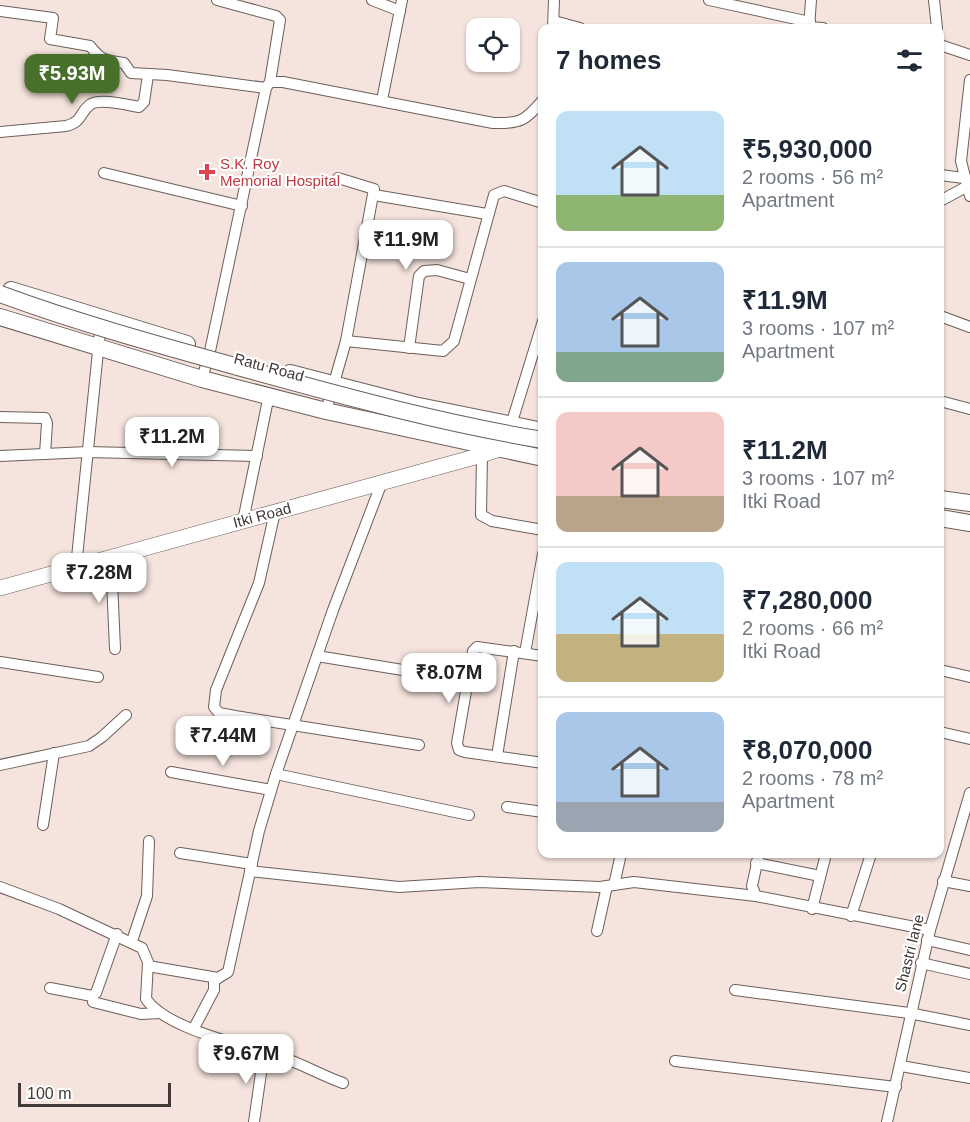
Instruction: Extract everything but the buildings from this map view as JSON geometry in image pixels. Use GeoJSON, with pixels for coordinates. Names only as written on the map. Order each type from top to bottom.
{"type":"FeatureCollection","features":[{"type":"Feature","properties":{"kind":"main road","name":"Ratu Road"},"geometry":{"type":"LineString","coordinates":[[0,286],[210,351],[334,384],[538,431]]}},
{"type":"Feature","properties":{"kind":"main road"},"geometry":{"type":"LineString","coordinates":[[0,294],[146,342],[260,373],[376,403],[538,439]]}},
{"type":"Feature","properties":{"kind":"main road"},"geometry":{"type":"LineString","coordinates":[[0,304],[143,351],[280,389],[538,449]]}},
{"type":"Feature","properties":{"kind":"main road","name":"Ratu Road"},"geometry":{"type":"LineString","coordinates":[[0,317],[202,379],[326,411],[538,457]]}},
{"type":"Feature","properties":{"kind":"main road"},"geometry":{"type":"LineString","coordinates":[[944,500],[970,503]]}},
{"type":"Feature","properties":{"kind":"main road"},"geometry":{"type":"LineString","coordinates":[[944,509],[970,513]]}},
{"type":"Feature","properties":{"kind":"main road"},"geometry":{"type":"LineString","coordinates":[[944,519],[970,523]]}},
{"type":"Feature","properties":{"kind":"main road"},"geometry":{"type":"LineString","coordinates":[[944,527],[970,531]]}},
{"type":"Feature","properties":{"kind":"street"},"geometry":{"type":"LineString","coordinates":[[202,379],[242,206],[280,20],[276,16],[217,0]]}},
{"type":"Feature","properties":{"kind":"street"},"geometry":{"type":"LineString","coordinates":[[372,0],[401,5],[382,100]]}},
{"type":"Feature","properties":{"kind":"street"},"geometry":{"type":"LineString","coordinates":[[554,0],[554,24]]}},
{"type":"Feature","properties":{"kind":"street"},"geometry":{"type":"LineString","coordinates":[[709,0],[801,24]]}},
{"type":"Feature","properties":{"kind":"street"},"geometry":{"type":"LineString","coordinates":[[809,24],[812,0]]}},
{"type":"Feature","properties":{"kind":"street"},"geometry":{"type":"LineString","coordinates":[[934,0],[937,24]]}},
{"type":"Feature","properties":{"kind":"street"},"geometry":{"type":"LineString","coordinates":[[0,10],[53,18],[50,39],[90,46],[102,59],[124,63],[131,73],[268,85],[284,82],[505,123],[520,122],[538,106]]}},
{"type":"Feature","properties":{"kind":"street"},"geometry":{"type":"LineString","coordinates":[[944,46],[970,55]]}},
{"type":"Feature","properties":{"kind":"street"},"geometry":{"type":"LineString","coordinates":[[0,132],[66,126],[76,123],[91,104],[99,102],[139,107],[144,102],[148,75]]}},
{"type":"Feature","properties":{"kind":"street"},"geometry":{"type":"LineString","coordinates":[[967,187],[962,145],[970,80]]}},
{"type":"Feature","properties":{"kind":"street"},"geometry":{"type":"LineString","coordinates":[[104,173],[242,206]]}},
{"type":"Feature","properties":{"kind":"street"},"geometry":{"type":"LineString","coordinates":[[944,177],[967,187]]}},
{"type":"Feature","properties":{"kind":"street"},"geometry":{"type":"LineString","coordinates":[[326,411],[346,341],[375,189],[338,178]]}},
{"type":"Feature","properties":{"kind":"street"},"geometry":{"type":"LineString","coordinates":[[944,199],[967,187]]}},
{"type":"Feature","properties":{"kind":"street"},"geometry":{"type":"LineString","coordinates":[[346,341],[443,351],[450,347],[454,341],[490,203],[498,192],[504,191],[538,201]]}},
{"type":"Feature","properties":{"kind":"street"},"geometry":{"type":"LineString","coordinates":[[374,195],[487,214]]}},
{"type":"Feature","properties":{"kind":"street"},"geometry":{"type":"LineString","coordinates":[[409,348],[419,276],[424,271],[437,270],[470,279]]}},
{"type":"Feature","properties":{"kind":"street"},"geometry":{"type":"LineString","coordinates":[[944,317],[970,327]]}},
{"type":"Feature","properties":{"kind":"street"},"geometry":{"type":"LineString","coordinates":[[76,567],[97,347],[102,319]]}},
{"type":"Feature","properties":{"kind":"street"},"geometry":{"type":"LineString","coordinates":[[500,449],[511,425],[538,338]]}},
{"type":"Feature","properties":{"kind":"street"},"geometry":{"type":"LineString","coordinates":[[243,521],[269,395]]}},
{"type":"Feature","properties":{"kind":"street"},"geometry":{"type":"LineString","coordinates":[[944,402],[970,409]]}},
{"type":"Feature","properties":{"kind":"street"},"geometry":{"type":"LineString","coordinates":[[0,417],[45,418],[47,423],[45,454]]}},
{"type":"Feature","properties":{"kind":"street","name":"Itki Road"},"geometry":{"type":"LineString","coordinates":[[0,588],[500,449]]}},
{"type":"Feature","properties":{"kind":"street"},"geometry":{"type":"LineString","coordinates":[[0,456],[88,452],[257,456]]}},
{"type":"Feature","properties":{"kind":"street"},"geometry":{"type":"LineString","coordinates":[[482,455],[481,515],[492,521],[538,529]]}},
{"type":"Feature","properties":{"kind":"street"},"geometry":{"type":"LineString","coordinates":[[194,1028],[214,990],[214,981],[228,972],[251,867],[276,774],[382,482]]}},
{"type":"Feature","properties":{"kind":"street"},"geometry":{"type":"LineString","coordinates":[[275,512],[259,582],[216,690],[214,707],[219,712],[419,745]]}},
{"type":"Feature","properties":{"kind":"street"},"geometry":{"type":"LineString","coordinates":[[111,557],[115,649]]}},
{"type":"Feature","properties":{"kind":"street"},"geometry":{"type":"LineString","coordinates":[[497,756],[519,652],[538,608]]}},
{"type":"Feature","properties":{"kind":"street"},"geometry":{"type":"LineString","coordinates":[[538,655],[484,646],[477,647],[473,651],[457,743],[459,750],[538,762]]}},
{"type":"Feature","properties":{"kind":"street"},"geometry":{"type":"LineString","coordinates":[[317,656],[421,673]]}},
{"type":"Feature","properties":{"kind":"street"},"geometry":{"type":"LineString","coordinates":[[0,662],[98,677]]}},
{"type":"Feature","properties":{"kind":"street"},"geometry":{"type":"LineString","coordinates":[[944,671],[970,677]]}},
{"type":"Feature","properties":{"kind":"street"},"geometry":{"type":"LineString","coordinates":[[0,765],[94,743],[126,715]]}},
{"type":"Feature","properties":{"kind":"street"},"geometry":{"type":"LineString","coordinates":[[944,733],[970,739]]}},
{"type":"Feature","properties":{"kind":"street"},"geometry":{"type":"LineString","coordinates":[[43,825],[54,753]]}},
{"type":"Feature","properties":{"kind":"street"},"geometry":{"type":"LineString","coordinates":[[171,772],[271,790]]}},
{"type":"Feature","properties":{"kind":"street"},"geometry":{"type":"LineString","coordinates":[[276,774],[469,815]]}},
{"type":"Feature","properties":{"kind":"street","name":"Shastri lane"},"geometry":{"type":"LineString","coordinates":[[886,1122],[901,1066],[909,1013],[928,935],[970,793]]}},
{"type":"Feature","properties":{"kind":"street"},"geometry":{"type":"LineString","coordinates":[[507,807],[538,811]]}},
{"type":"Feature","properties":{"kind":"street"},"geometry":{"type":"LineString","coordinates":[[132,941],[147,896],[149,841]]}},
{"type":"Feature","properties":{"kind":"street"},"geometry":{"type":"LineString","coordinates":[[180,853],[251,867],[399,887],[479,882],[610,885],[634,882],[756,896],[928,935],[970,950]]}},
{"type":"Feature","properties":{"kind":"street"},"geometry":{"type":"LineString","coordinates":[[597,932],[620,858]]}},
{"type":"Feature","properties":{"kind":"street"},"geometry":{"type":"LineString","coordinates":[[756,896],[752,886],[758,858],[820,876]]}},
{"type":"Feature","properties":{"kind":"street"},"geometry":{"type":"LineString","coordinates":[[812,909],[825,858]]}},
{"type":"Feature","properties":{"kind":"street"},"geometry":{"type":"LineString","coordinates":[[851,916],[871,858]]}},
{"type":"Feature","properties":{"kind":"street"},"geometry":{"type":"LineString","coordinates":[[944,881],[970,886]]}},
{"type":"Feature","properties":{"kind":"street"},"geometry":{"type":"LineString","coordinates":[[0,887],[132,941],[147,954],[146,999],[160,1013],[194,1028],[343,1083]]}},
{"type":"Feature","properties":{"kind":"street"},"geometry":{"type":"LineString","coordinates":[[50,988],[92,996],[96,993],[117,934]]}},
{"type":"Feature","properties":{"kind":"street"},"geometry":{"type":"LineString","coordinates":[[921,963],[970,974]]}},
{"type":"Feature","properties":{"kind":"street"},"geometry":{"type":"LineString","coordinates":[[148,966],[218,978]]}},
{"type":"Feature","properties":{"kind":"street"},"geometry":{"type":"LineString","coordinates":[[735,990],[909,1013],[970,1025]]}},
{"type":"Feature","properties":{"kind":"street"},"geometry":{"type":"LineString","coordinates":[[93,1002],[141,1014],[160,1013]]}},
{"type":"Feature","properties":{"kind":"street"},"geometry":{"type":"LineString","coordinates":[[254,1122],[264,1052]]}},
{"type":"Feature","properties":{"kind":"street"},"geometry":{"type":"LineString","coordinates":[[675,1061],[896,1087]]}},
{"type":"Feature","properties":{"kind":"street"},"geometry":{"type":"LineString","coordinates":[[901,1066],[970,1078]]}},
{"type":"Feature","properties":{"kind":"place","name":"S.K. Roy Memorial Hospital"},"geometry":{"type":"Point","coordinates":[207,172]}}]}
